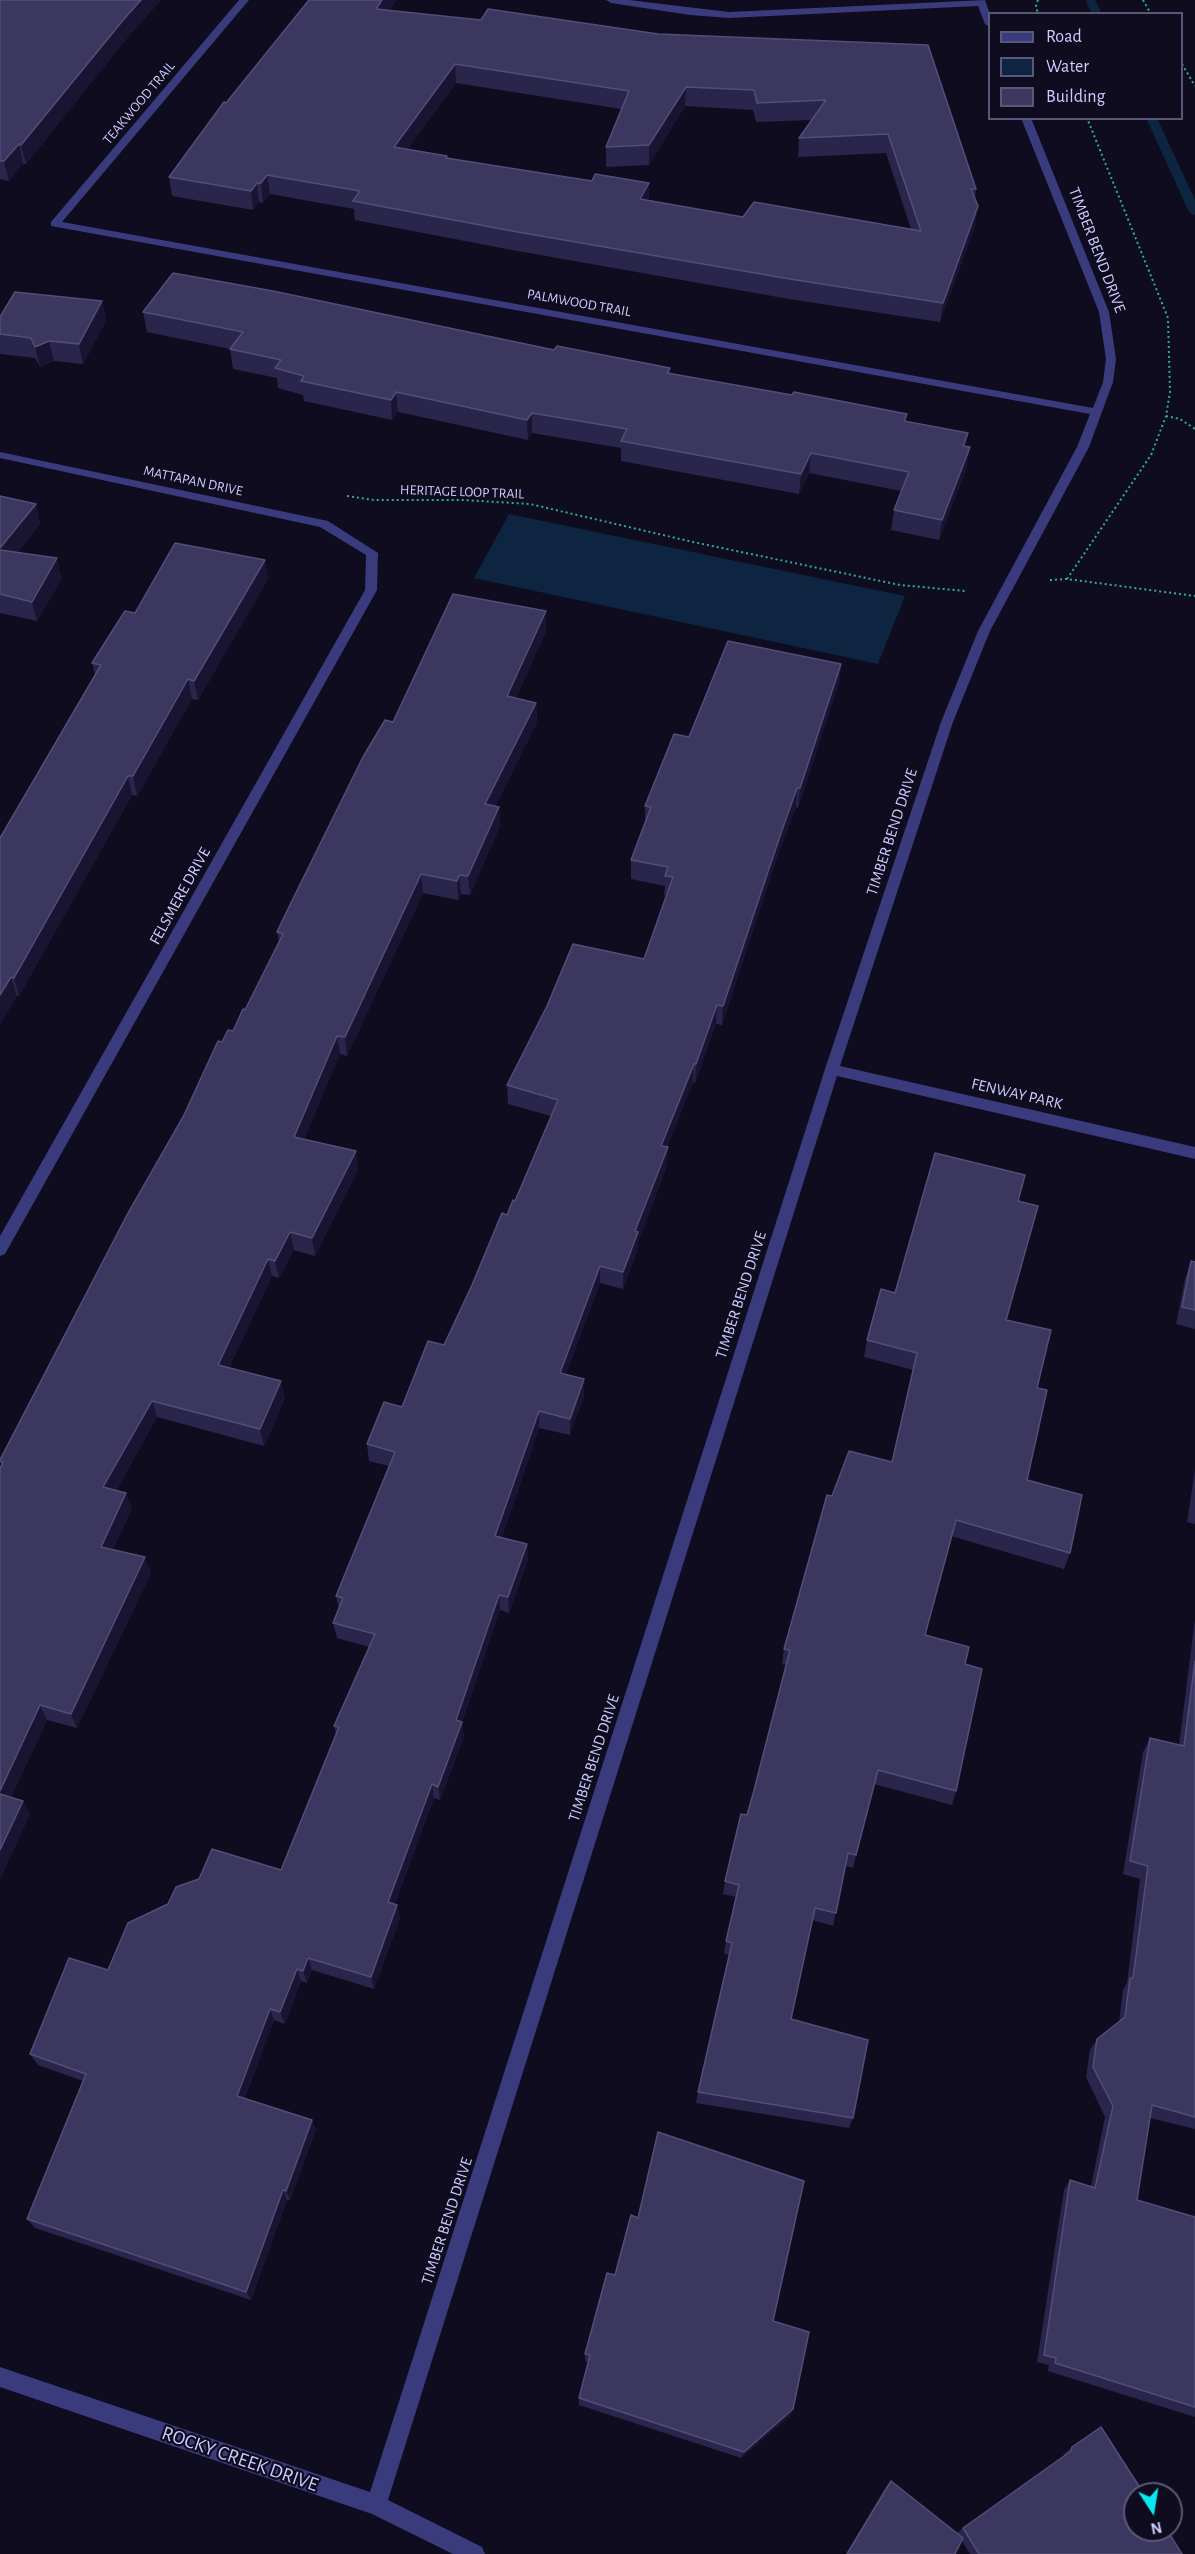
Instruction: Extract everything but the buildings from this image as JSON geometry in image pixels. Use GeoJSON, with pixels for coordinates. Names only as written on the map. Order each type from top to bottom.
{"type":"FeatureCollection","features":[{"type":"Feature","properties":{"kind":"street","name":"TEAKWOOD TRAIL"},"geometry":{"type":"LineString","coordinates":[[55,224],[244,0]]}},
{"type":"Feature","properties":{"kind":"street"},"geometry":{"type":"LineString","coordinates":[[611,0],[690,12],[729,15],[981,1],[988,19]]}},
{"type":"Feature","properties":{"kind":"street","name":"TIMBER BEND DRIVE"},"geometry":{"type":"LineString","coordinates":[[376,2505],[831,1069],[947,722],[980,641],[1083,447],[1108,382],[1111,359],[1104,312],[1027,120]]}},
{"type":"Feature","properties":{"kind":"street","name":"PALMWOOD TRAIL"},"geometry":{"type":"LineString","coordinates":[[55,224],[1098,412]]}},
{"type":"Feature","properties":{"kind":"street","name":"MATTAPAN DRIVE"},"geometry":{"type":"LineString","coordinates":[[0,455],[324,524],[372,553]]}},
{"type":"Feature","properties":{"kind":"street","name":"FELSMERE DRIVE"},"geometry":{"type":"LineString","coordinates":[[0,1250],[371,590],[372,553]]}},
{"type":"Feature","properties":{"kind":"street","name":"FENWAY PARK"},"geometry":{"type":"LineString","coordinates":[[831,1069],[1195,1153]]}},
{"type":"Feature","properties":{"kind":"street","name":"ROCKY CREEK DRIVE"},"geometry":{"type":"LineString","coordinates":[[0,2376],[376,2505],[476,2554]]}},
{"type":"Feature","properties":{"kind":"path"},"geometry":{"type":"LineString","coordinates":[[1183,66],[1195,86]]}},
{"type":"Feature","properties":{"kind":"path"},"geometry":{"type":"LineString","coordinates":[[1166,416],[1180,419],[1195,429]]}},
{"type":"Feature","properties":{"kind":"path","name":"HERITAGE LOOP TRAIL"},"geometry":{"type":"LineString","coordinates":[[338,494],[374,500],[463,500],[530,504],[693,542],[900,585],[957,592]]}},
{"type":"Feature","properties":{"kind":"path"},"geometry":{"type":"LineString","coordinates":[[1067,579],[1195,596]]}},
{"type":"Feature","properties":{"kind":"water"},"geometry":{"type":"Polygon","coordinates":[[[509,514],[905,596],[878,664],[474,578],[509,514]]]}},
{"type":"Feature","properties":{"kind":"waterway"},"geometry":{"type":"LineString","coordinates":[[1091,2],[1096,12]]}},
{"type":"Feature","properties":{"kind":"waterway"},"geometry":{"type":"LineString","coordinates":[[1152,120],[1195,212]]}}]}
